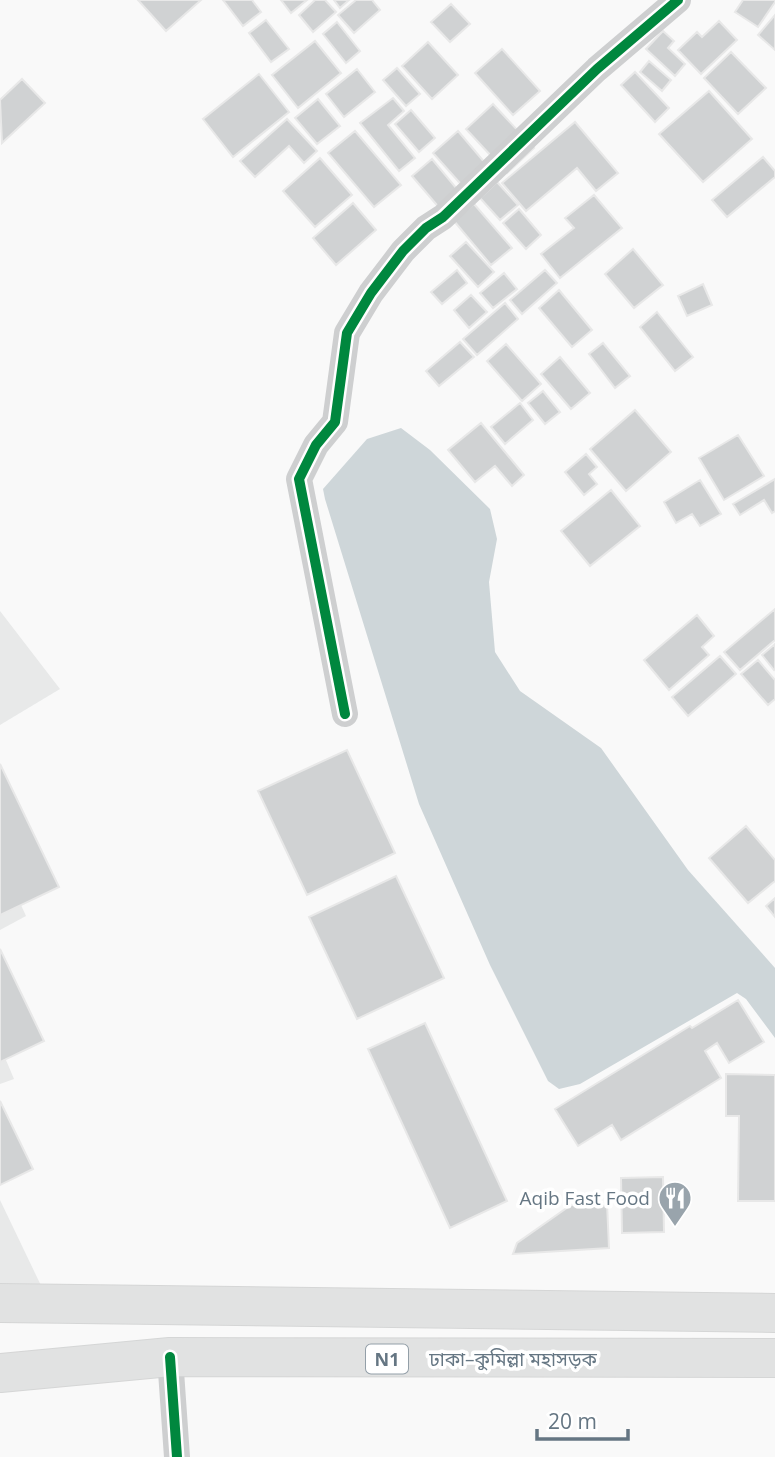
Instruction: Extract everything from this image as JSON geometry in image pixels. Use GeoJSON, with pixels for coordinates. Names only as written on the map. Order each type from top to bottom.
{"type":"FeatureCollection","features":[{"type":"Feature","properties":{"kind":"highway"},"geometry":{"type":"LineString","coordinates":[[0,1303],[775,1313]]}},
{"type":"Feature","properties":{"kind":"highway","name":"ঢাকা–কুমিল্লা মহাসড়ক"},"geometry":{"type":"LineString","coordinates":[[0,1373],[170,1357],[775,1358]]}},
{"type":"Feature","properties":{"kind":"street"},"geometry":{"type":"LineString","coordinates":[[345,714],[299,479],[316,445],[335,422],[347,333],[371,293],[426,228],[443,217],[597,69],[678,0]]}},
{"type":"Feature","properties":{"kind":"street"},"geometry":{"type":"LineString","coordinates":[[170,1357],[177,1457]]}},
{"type":"Feature","properties":{"kind":"shaded area"},"geometry":{"type":"Polygon","coordinates":[[[401,428],[430,450],[490,509],[497,539],[489,582],[495,652],[520,691],[601,748],[688,870],[775,968],[775,1038],[746,999],[737,993],[580,1084],[559,1089],[548,1081],[490,965],[419,804],[325,499],[323,489],[367,439],[401,428]]]}},
{"type":"Feature","properties":{"kind":"shaded area"},"geometry":{"type":"Polygon","coordinates":[[[0,611],[60,689],[0,725],[0,611]]]}},
{"type":"Feature","properties":{"kind":"shaded area"},"geometry":{"type":"Polygon","coordinates":[[[0,859],[26,916],[0,930],[0,859]]]}},
{"type":"Feature","properties":{"kind":"shaded area"},"geometry":{"type":"Polygon","coordinates":[[[0,1046],[14,1079],[0,1084],[0,1046]]]}},
{"type":"Feature","properties":{"kind":"shaded area"},"geometry":{"type":"Polygon","coordinates":[[[0,1200],[46,1296],[0,1296],[0,1200]]]}},
{"type":"Feature","properties":{"kind":"building"},"geometry":{"type":"Polygon","coordinates":[[[138,0],[201,0],[166,31],[138,0]]]}},
{"type":"Feature","properties":{"kind":"building"},"geometry":{"type":"Polygon","coordinates":[[[223,0],[252,0],[261,12],[243,26],[223,0]]]}},
{"type":"Feature","properties":{"kind":"building"},"geometry":{"type":"Polygon","coordinates":[[[281,0],[307,0],[291,13],[281,0]]]}},
{"type":"Feature","properties":{"kind":"building"},"geometry":{"type":"Polygon","coordinates":[[[315,0],[325,0],[336,12],[313,32],[299,15],[315,0]]]}},
{"type":"Feature","properties":{"kind":"building"},"geometry":{"type":"Polygon","coordinates":[[[334,0],[349,0],[340,8],[334,0]]]}},
{"type":"Feature","properties":{"kind":"building"},"geometry":{"type":"Polygon","coordinates":[[[356,0],[372,0],[380,10],[354,33],[338,15],[356,0]]]}},
{"type":"Feature","properties":{"kind":"building"},"geometry":{"type":"Polygon","coordinates":[[[743,0],[775,2],[758,27],[735,12],[743,0]]]}},
{"type":"Feature","properties":{"kind":"building"},"geometry":{"type":"Polygon","coordinates":[[[451,4],[470,24],[450,42],[431,22],[451,4]]]}},
{"type":"Feature","properties":{"kind":"building"},"geometry":{"type":"Polygon","coordinates":[[[775,15],[775,50],[758,35],[775,15]]]}},
{"type":"Feature","properties":{"kind":"building"},"geometry":{"type":"Polygon","coordinates":[[[266,20],[289,49],[271,62],[249,33],[266,20]]]}},
{"type":"Feature","properties":{"kind":"building"},"geometry":{"type":"Polygon","coordinates":[[[719,21],[737,40],[701,74],[678,50],[697,32],[702,37],[719,21]]]}},
{"type":"Feature","properties":{"kind":"building"},"geometry":{"type":"Polygon","coordinates":[[[337,22],[360,51],[346,63],[323,34],[337,22]]]}},
{"type":"Feature","properties":{"kind":"building"},"geometry":{"type":"Polygon","coordinates":[[[663,31],[674,41],[668,48],[685,64],[675,76],[646,49],[663,31]]]}},
{"type":"Feature","properties":{"kind":"building"},"geometry":{"type":"Polygon","coordinates":[[[315,41],[341,73],[298,108],[272,75],[315,41]]]}},
{"type":"Feature","properties":{"kind":"building"},"geometry":{"type":"Polygon","coordinates":[[[428,42],[458,75],[432,99],[402,66],[428,42]]]}},
{"type":"Feature","properties":{"kind":"building"},"geometry":{"type":"Polygon","coordinates":[[[502,49],[540,91],[513,115],[475,73],[502,49]]]}},
{"type":"Feature","properties":{"kind":"building"},"geometry":{"type":"Polygon","coordinates":[[[731,52],[766,88],[738,114],[704,78],[731,52]]]}},
{"type":"Feature","properties":{"kind":"building"},"geometry":{"type":"Polygon","coordinates":[[[649,61],[671,80],[662,91],[640,72],[649,61]]]}},
{"type":"Feature","properties":{"kind":"building"},"geometry":{"type":"Polygon","coordinates":[[[397,68],[420,94],[406,106],[383,80],[397,68]]]}},
{"type":"Feature","properties":{"kind":"building"},"geometry":{"type":"Polygon","coordinates":[[[357,69],[375,92],[344,117],[326,94],[357,69]]]}},
{"type":"Feature","properties":{"kind":"building"},"geometry":{"type":"Polygon","coordinates":[[[635,72],[669,108],[655,122],[621,85],[635,72]]]}},
{"type":"Feature","properties":{"kind":"building"},"geometry":{"type":"Polygon","coordinates":[[[259,74],[289,112],[233,157],[203,119],[259,74]]]}},
{"type":"Feature","properties":{"kind":"building"},"geometry":{"type":"Polygon","coordinates":[[[22,79],[45,103],[2,143],[0,100],[22,79]]]}},
{"type":"Feature","properties":{"kind":"building"},"geometry":{"type":"Polygon","coordinates":[[[709,91],[752,139],[703,182],[659,134],[709,91]]]}},
{"type":"Feature","properties":{"kind":"building"},"geometry":{"type":"Polygon","coordinates":[[[393,98],[404,111],[388,125],[415,158],[399,171],[360,123],[393,98]]]}},
{"type":"Feature","properties":{"kind":"building"},"geometry":{"type":"Polygon","coordinates":[[[318,99],[340,126],[317,144],[295,118],[318,99]]]}},
{"type":"Feature","properties":{"kind":"building"},"geometry":{"type":"Polygon","coordinates":[[[493,104],[534,148],[507,173],[466,129],[493,104]]]}},
{"type":"Feature","properties":{"kind":"building"},"geometry":{"type":"Polygon","coordinates":[[[411,110],[435,138],[419,152],[395,124],[411,110]]]}},
{"type":"Feature","properties":{"kind":"building"},"geometry":{"type":"Polygon","coordinates":[[[287,119],[317,151],[304,163],[289,146],[255,177],[240,161],[287,119]]]}},
{"type":"Feature","properties":{"kind":"building"},"geometry":{"type":"Polygon","coordinates":[[[575,122],[618,173],[596,191],[577,168],[526,211],[502,183],[575,122]]]}},
{"type":"Feature","properties":{"kind":"building"},"geometry":{"type":"Polygon","coordinates":[[[355,131],[401,185],[374,207],[328,153],[355,131]]]}},
{"type":"Feature","properties":{"kind":"building"},"geometry":{"type":"Polygon","coordinates":[[[458,131],[491,170],[467,191],[433,153],[458,131]]]}},
{"type":"Feature","properties":{"kind":"building"},"geometry":{"type":"Polygon","coordinates":[[[763,157],[775,171],[775,177],[727,217],[712,200],[763,157]]]}},
{"type":"Feature","properties":{"kind":"building"},"geometry":{"type":"Polygon","coordinates":[[[320,158],[352,195],[315,227],[283,191],[320,158]]]}},
{"type":"Feature","properties":{"kind":"building"},"geometry":{"type":"Polygon","coordinates":[[[432,159],[462,195],[442,211],[412,176],[432,159]]]}},
{"type":"Feature","properties":{"kind":"building"},"geometry":{"type":"Polygon","coordinates":[[[497,182],[518,205],[500,220],[480,198],[497,182]]]}},
{"type":"Feature","properties":{"kind":"building"},"geometry":{"type":"Polygon","coordinates":[[[594,195],[622,228],[560,278],[541,254],[574,228],[565,218],[594,195]]]}},
{"type":"Feature","properties":{"kind":"building"},"geometry":{"type":"Polygon","coordinates":[[[353,203],[376,230],[336,265],[313,238],[353,203]]]}},
{"type":"Feature","properties":{"kind":"building"},"geometry":{"type":"Polygon","coordinates":[[[474,204],[512,248],[491,265],[454,221],[474,204]]]}},
{"type":"Feature","properties":{"kind":"building"},"geometry":{"type":"Polygon","coordinates":[[[519,209],[541,235],[526,249],[503,223],[519,209]]]}},
{"type":"Feature","properties":{"kind":"building"},"geometry":{"type":"Polygon","coordinates":[[[466,242],[494,272],[478,287],[450,256],[466,242]]]}},
{"type":"Feature","properties":{"kind":"building"},"geometry":{"type":"Polygon","coordinates":[[[633,249],[663,285],[634,308],[605,274],[633,249]]]}},
{"type":"Feature","properties":{"kind":"building"},"geometry":{"type":"Polygon","coordinates":[[[457,270],[467,283],[442,304],[431,292],[457,270]]]}},
{"type":"Feature","properties":{"kind":"building"},"geometry":{"type":"Polygon","coordinates":[[[545,270],[557,283],[522,314],[510,300],[545,270]]]}},
{"type":"Feature","properties":{"kind":"building"},"geometry":{"type":"Polygon","coordinates":[[[504,273],[517,289],[493,308],[480,293],[504,273]]]}},
{"type":"Feature","properties":{"kind":"building"},"geometry":{"type":"Polygon","coordinates":[[[703,284],[712,305],[687,316],[678,296],[703,284]]]}},
{"type":"Feature","properties":{"kind":"building"},"geometry":{"type":"Polygon","coordinates":[[[559,290],[592,330],[572,347],[539,308],[559,290]]]}},
{"type":"Feature","properties":{"kind":"building"},"geometry":{"type":"Polygon","coordinates":[[[471,295],[487,312],[469,328],[454,310],[471,295]]]}},
{"type":"Feature","properties":{"kind":"building"},"geometry":{"type":"Polygon","coordinates":[[[505,303],[518,319],[477,355],[463,339],[505,303]]]}},
{"type":"Feature","properties":{"kind":"building"},"geometry":{"type":"Polygon","coordinates":[[[657,312],[693,357],[675,371],[640,327],[657,312]]]}},
{"type":"Feature","properties":{"kind":"building"},"geometry":{"type":"Polygon","coordinates":[[[460,342],[474,357],[439,386],[426,371],[460,342]]]}},
{"type":"Feature","properties":{"kind":"building"},"geometry":{"type":"Polygon","coordinates":[[[603,343],[630,376],[615,388],[589,354],[603,343]]]}},
{"type":"Feature","properties":{"kind":"building"},"geometry":{"type":"Polygon","coordinates":[[[506,344],[541,384],[522,401],[487,361],[506,344]]]}},
{"type":"Feature","properties":{"kind":"building"},"geometry":{"type":"Polygon","coordinates":[[[560,357],[590,393],[571,409],[541,374],[560,357]]]}},
{"type":"Feature","properties":{"kind":"building"},"geometry":{"type":"Polygon","coordinates":[[[543,391],[560,412],[545,424],[528,403],[543,391]]]}},
{"type":"Feature","properties":{"kind":"building"},"geometry":{"type":"Polygon","coordinates":[[[520,403],[533,420],[505,444],[491,427],[520,403]]]}},
{"type":"Feature","properties":{"kind":"building"},"geometry":{"type":"Polygon","coordinates":[[[635,410],[671,452],[626,491],[590,449],[635,410]]]}},
{"type":"Feature","properties":{"kind":"building"},"geometry":{"type":"Polygon","coordinates":[[[481,423],[524,475],[512,486],[495,466],[475,482],[448,450],[481,423]]]}},
{"type":"Feature","properties":{"kind":"building"},"geometry":{"type":"Polygon","coordinates":[[[738,435],[764,476],[724,500],[699,458],[738,435]]]}},
{"type":"Feature","properties":{"kind":"building"},"geometry":{"type":"Polygon","coordinates":[[[586,454],[597,467],[589,474],[597,484],[584,495],[565,472],[586,454]]]}},
{"type":"Feature","properties":{"kind":"building"},"geometry":{"type":"Polygon","coordinates":[[[775,479],[775,511],[772,513],[764,500],[740,515],[733,504],[775,479]]]}},
{"type":"Feature","properties":{"kind":"building"},"geometry":{"type":"Polygon","coordinates":[[[700,480],[721,514],[700,526],[692,514],[676,523],[664,502],[700,480]]]}},
{"type":"Feature","properties":{"kind":"building"},"geometry":{"type":"Polygon","coordinates":[[[611,490],[640,526],[590,566],[561,531],[611,490]]]}},
{"type":"Feature","properties":{"kind":"building"},"geometry":{"type":"Polygon","coordinates":[[[775,609],[775,640],[740,670],[724,652],[775,609]]]}},
{"type":"Feature","properties":{"kind":"building"},"geometry":{"type":"Polygon","coordinates":[[[697,615],[714,636],[702,647],[709,655],[669,690],[644,660],[697,615]]]}},
{"type":"Feature","properties":{"kind":"building"},"geometry":{"type":"Polygon","coordinates":[[[775,644],[775,669],[774,670],[762,655],[775,644]]]}},
{"type":"Feature","properties":{"kind":"building"},"geometry":{"type":"Polygon","coordinates":[[[720,656],[736,674],[688,716],[672,697],[720,656]]]}},
{"type":"Feature","properties":{"kind":"building"},"geometry":{"type":"Polygon","coordinates":[[[758,660],[775,680],[775,699],[768,705],[741,674],[758,660]]]}},
{"type":"Feature","properties":{"kind":"building"},"geometry":{"type":"Polygon","coordinates":[[[347,750],[395,853],[307,895],[258,791],[347,750]]]}},
{"type":"Feature","properties":{"kind":"building"},"geometry":{"type":"Polygon","coordinates":[[[0,764],[59,887],[0,915],[0,764]]]}},
{"type":"Feature","properties":{"kind":"building"},"geometry":{"type":"Polygon","coordinates":[[[746,826],[775,860],[775,881],[748,903],[709,858],[746,826]]]}},
{"type":"Feature","properties":{"kind":"building"},"geometry":{"type":"Polygon","coordinates":[[[396,876],[444,978],[357,1019],[309,917],[396,876]]]}},
{"type":"Feature","properties":{"kind":"building"},"geometry":{"type":"Polygon","coordinates":[[[775,898],[775,917],[766,906],[775,898]]]}},
{"type":"Feature","properties":{"kind":"building"},"geometry":{"type":"Polygon","coordinates":[[[0,949],[44,1041],[0,1062],[0,949]]]}},
{"type":"Feature","properties":{"kind":"building"},"geometry":{"type":"Polygon","coordinates":[[[738,1000],[764,1042],[729,1063],[717,1043],[705,1051],[721,1078],[621,1140],[612,1125],[578,1146],[555,1109],[690,1026],[692,1028],[738,1000]]]}},
{"type":"Feature","properties":{"kind":"building"},"geometry":{"type":"Polygon","coordinates":[[[425,1023],[507,1201],[450,1228],[368,1049],[425,1023]]]}},
{"type":"Feature","properties":{"kind":"building"},"geometry":{"type":"Polygon","coordinates":[[[726,1074],[775,1075],[775,1201],[738,1201],[739,1116],[726,1116],[726,1074]]]}},
{"type":"Feature","properties":{"kind":"building"},"geometry":{"type":"Polygon","coordinates":[[[0,1101],[33,1169],[0,1185],[0,1101]]]}},
{"type":"Feature","properties":{"kind":"building"},"geometry":{"type":"Polygon","coordinates":[[[663,1177],[664,1232],[622,1233],[621,1178],[663,1177]]]}},
{"type":"Feature","properties":{"kind":"building"},"geometry":{"type":"Polygon","coordinates":[[[607,1203],[609,1248],[513,1254],[517,1243],[571,1205],[607,1203]]]}},
{"type":"Feature","properties":{"kind":"cycle path"},"geometry":{"type":"LineString","coordinates":[[345,714],[299,479],[316,445],[335,422],[347,333],[371,293],[403,251],[426,228],[443,217],[597,69],[678,0]]}},
{"type":"Feature","properties":{"kind":"cycle path"},"geometry":{"type":"LineString","coordinates":[[170,1357],[177,1457]]}},
{"type":"Feature","properties":{"kind":"place","name":"Aqib Fast Food"},"geometry":{"type":"Point","coordinates":[675,1228]}}]}
